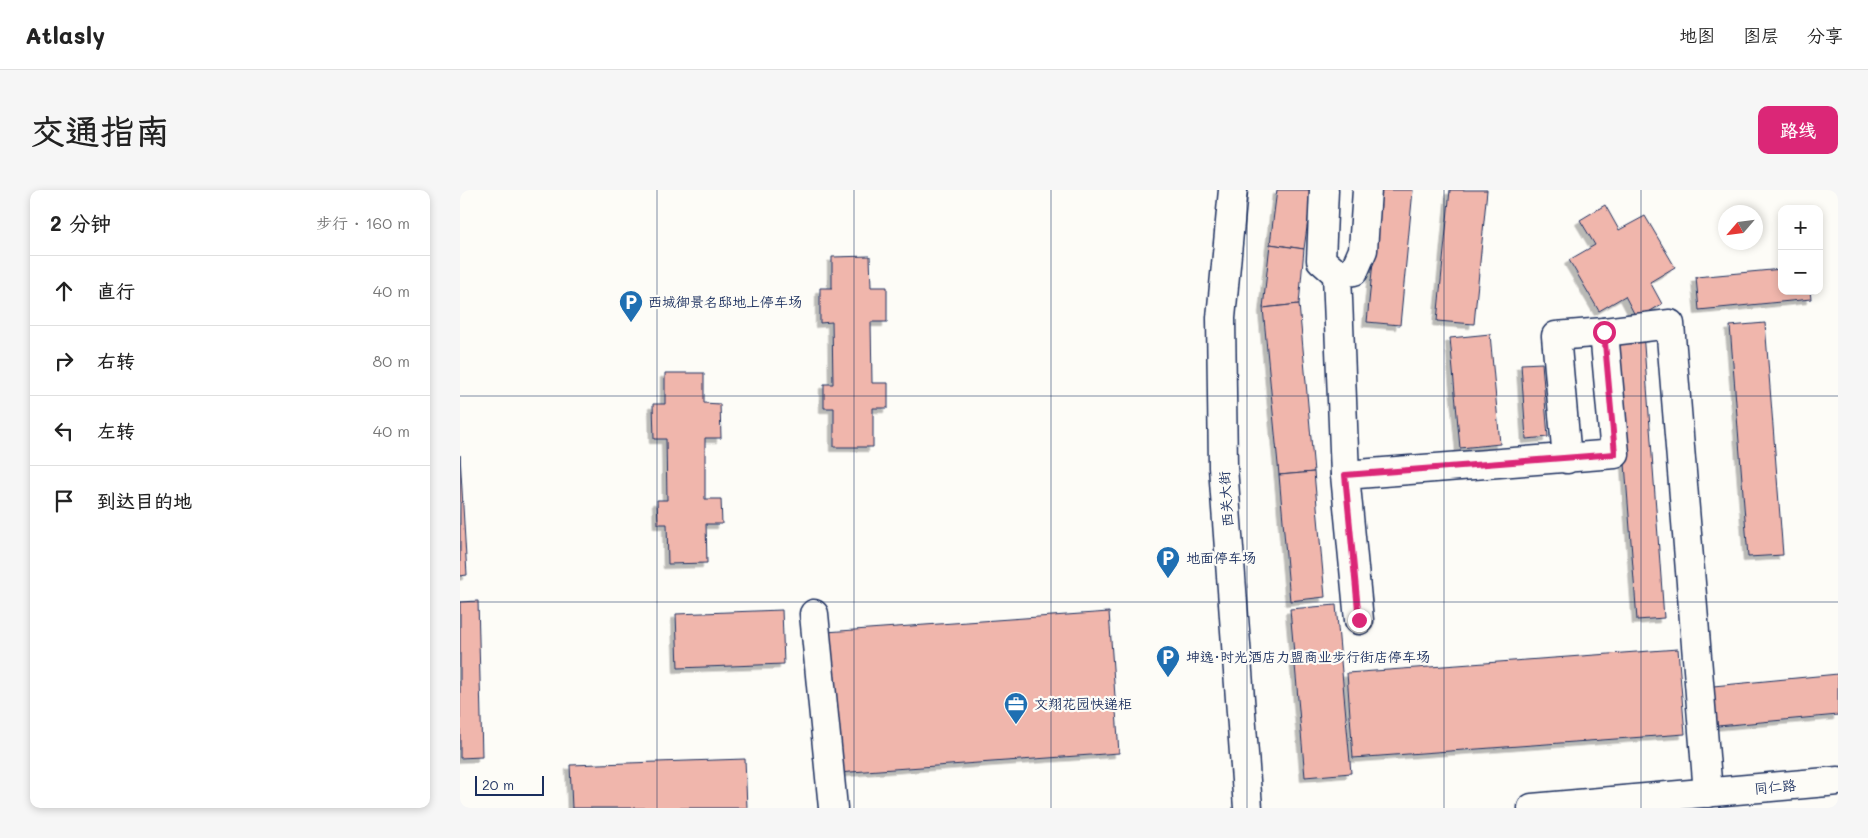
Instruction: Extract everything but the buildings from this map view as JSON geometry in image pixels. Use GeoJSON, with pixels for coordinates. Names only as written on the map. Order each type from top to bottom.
{"type":"FeatureCollection","features":[{"type":"Feature","properties":{"kind":"main road","name":"西关大街"},"geometry":{"type":"LineString","coordinates":[[1233,190],[1221,318],[1223,468],[1248,808]]}},
{"type":"Feature","properties":{"kind":"main road"},"geometry":{"type":"LineString","coordinates":[[1324,190],[1321,260],[1337,274],[1345,475],[1359,620]]}},
{"type":"Feature","properties":{"kind":"main road"},"geometry":{"type":"LineString","coordinates":[[1337,274],[1354,271],[1363,250],[1367,190]]}},
{"type":"Feature","properties":{"kind":"main road"},"geometry":{"type":"LineString","coordinates":[[1567,459],[1556,336],[1670,324],[1708,793]]}},
{"type":"Feature","properties":{"kind":"main road"},"geometry":{"type":"LineString","coordinates":[[1345,475],[1615,454],[1604,332]]}},
{"type":"Feature","properties":{"kind":"main road"},"geometry":{"type":"LineString","coordinates":[[814,614],[833,808]]}},
{"type":"Feature","properties":{"kind":"main road","name":"同仁路"},"geometry":{"type":"LineString","coordinates":[[1532,808],[1838,781]]}},
{"type":"Feature","properties":{"kind":"place","name":"西城御景名邸地上停车场"},"geometry":{"type":"Point","coordinates":[631,323]}},
{"type":"Feature","properties":{"kind":"place","name":"地面停车场"},"geometry":{"type":"Point","coordinates":[1168,579]}},
{"type":"Feature","properties":{"kind":"place","name":"坤逸·时光酒店力盟商业步行街店停车场"},"geometry":{"type":"Point","coordinates":[1168,678]}},
{"type":"Feature","properties":{"kind":"place","name":"文翔花园快递柜"},"geometry":{"type":"Point","coordinates":[1016,725]}},
{"type":"Feature","properties":{"kind":"route"},"geometry":{"type":"LineString","coordinates":[[1359,620],[1345,475],[1615,454],[1604,332]]}}]}
